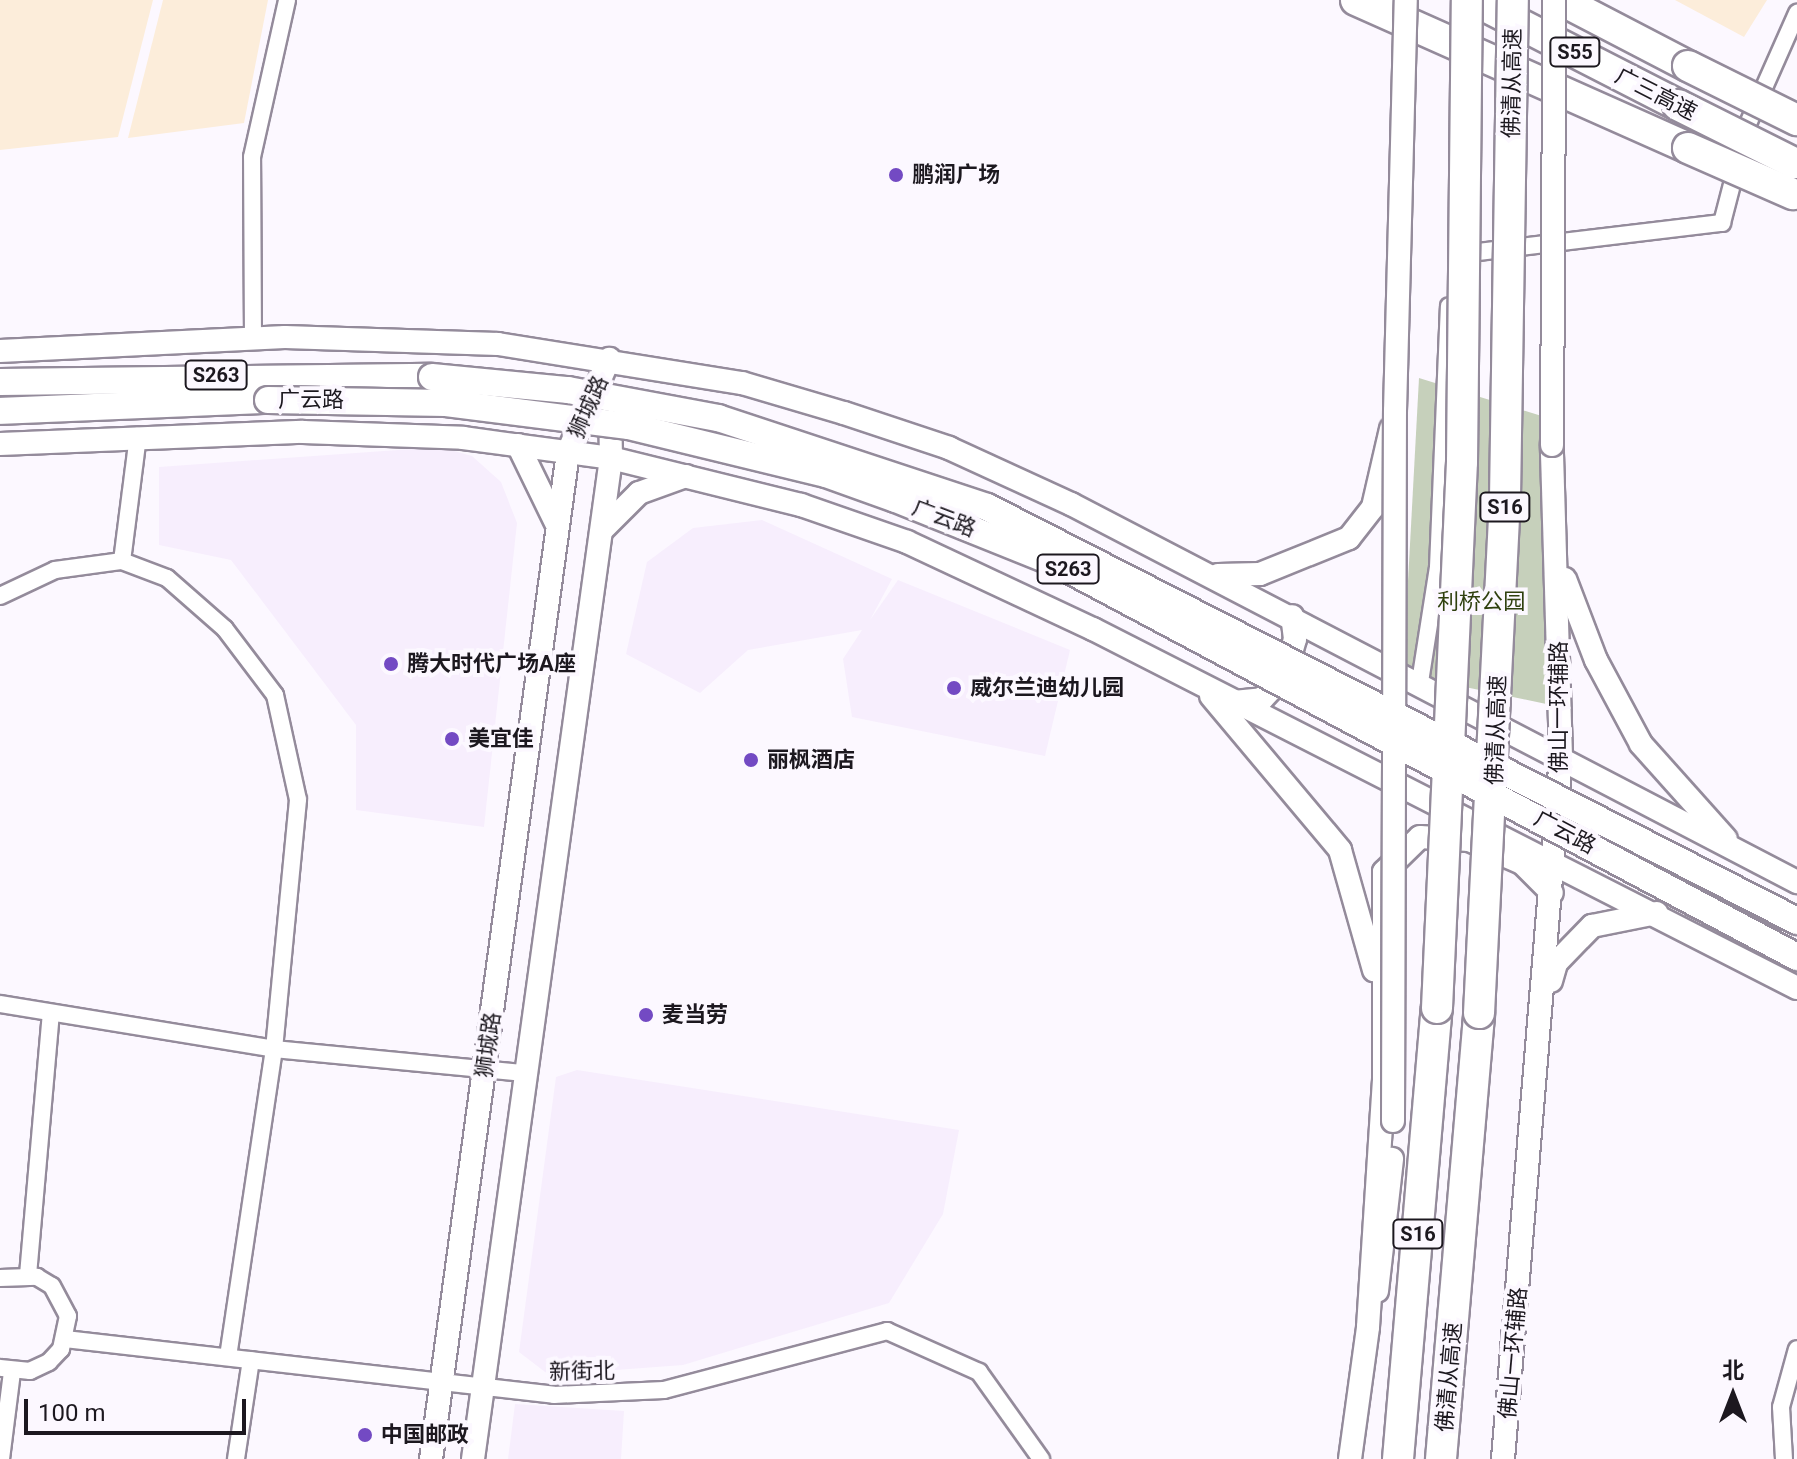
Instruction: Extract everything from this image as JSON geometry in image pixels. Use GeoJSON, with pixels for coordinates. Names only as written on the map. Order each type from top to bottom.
{"type":"FeatureCollection","features":[{"type":"Feature","properties":{"kind":"highway"},"geometry":{"type":"LineString","coordinates":[[1356,0],[1688,148],[1795,180]]}},
{"type":"Feature","properties":{"kind":"highway","name":"广三高速"},"geometry":{"type":"LineString","coordinates":[[1470,0],[1678,105],[1795,180]]}},
{"type":"Feature","properties":{"kind":"highway","name":"佛清从高速"},"geometry":{"type":"LineString","coordinates":[[1398,1459],[1437,1008],[1461,478],[1470,0]]}},
{"type":"Feature","properties":{"kind":"highway","name":"佛清从高速"},"geometry":{"type":"LineString","coordinates":[[1441,1459],[1479,1013],[1506,469],[1513,0]]}},
{"type":"Feature","properties":{"kind":"highway","name":"广三高速"},"geometry":{"type":"LineString","coordinates":[[1561,0],[1797,120]]}},
{"type":"Feature","properties":{"kind":"main road"},"geometry":{"type":"LineString","coordinates":[[1368,1327],[1389,1228],[1393,1121],[1395,411],[1406,0]]}},
{"type":"Feature","properties":{"kind":"main road","name":"佛山一环辅路"},"geometry":{"type":"LineString","coordinates":[[1503,1459],[1544,1009],[1561,757],[1552,445],[1554,0]]}},
{"type":"Feature","properties":{"kind":"main road","name":"S263"},"geometry":{"type":"LineString","coordinates":[[0,351],[387,336],[609,359],[742,383],[949,448],[1213,575],[1797,882]]}},
{"type":"Feature","properties":{"kind":"main road","name":"狮城路"},"geometry":{"type":"LineString","coordinates":[[431,1459],[568,452],[609,359]]}},
{"type":"Feature","properties":{"kind":"main road","name":"狮城路"},"geometry":{"type":"LineString","coordinates":[[473,1459],[522,1073],[611,458],[609,359]]}},
{"type":"Feature","properties":{"kind":"main road","name":"广云路"},"geometry":{"type":"LineString","coordinates":[[0,382],[432,377],[568,390],[718,418],[987,507],[1797,921]]}},
{"type":"Feature","properties":{"kind":"main road","name":"广云路"},"geometry":{"type":"LineString","coordinates":[[0,411],[268,400],[446,403],[629,426],[826,474],[1060,565],[1797,957]]}},
{"type":"Feature","properties":{"kind":"main road"},"geometry":{"type":"LineString","coordinates":[[1213,575],[1260,574],[1310,559],[1349,538],[1377,490],[1395,411]]}},
{"type":"Feature","properties":{"kind":"main road","name":"广云路"},"geometry":{"type":"LineString","coordinates":[[0,444],[138,436],[303,432],[518,445],[611,458],[687,475],[907,542],[1200,683],[1657,913],[1797,988]]}},
{"type":"Feature","properties":{"kind":"main road"},"geometry":{"type":"LineString","coordinates":[[518,445],[558,529]]}},
{"type":"Feature","properties":{"kind":"main road"},"geometry":{"type":"LineString","coordinates":[[600,532],[639,493],[687,475]]}},
{"type":"Feature","properties":{"kind":"main road"},"geometry":{"type":"LineString","coordinates":[[1557,554],[1596,660],[1641,744],[1737,852]]}},
{"type":"Feature","properties":{"kind":"main road"},"geometry":{"type":"LineString","coordinates":[[1234,702],[1262,699],[1285,674],[1295,639],[1292,616]]}},
{"type":"Feature","properties":{"kind":"main road"},"geometry":{"type":"LineString","coordinates":[[1200,683],[1340,850],[1381,1011]]}},
{"type":"Feature","properties":{"kind":"main road"},"geometry":{"type":"LineString","coordinates":[[1350,1459],[1368,1327],[1384,1082],[1381,1011],[1384,872],[1420,837],[1469,840],[1522,863],[1552,893]]}},
{"type":"Feature","properties":{"kind":"main road"},"geometry":{"type":"LineString","coordinates":[[1544,1009],[1556,963],[1577,937],[1609,919],[1657,913]]}},
{"type":"Feature","properties":{"kind":"street"},"geometry":{"type":"LineString","coordinates":[[253,339],[252,157],[287,0]]}},
{"type":"Feature","properties":{"kind":"street"},"geometry":{"type":"LineString","coordinates":[[1420,682],[1438,567],[1456,262],[1461,253],[1722,223],[1747,126],[1797,13]]}},
{"type":"Feature","properties":{"kind":"street"},"geometry":{"type":"LineString","coordinates":[[122,561],[138,436]]}},
{"type":"Feature","properties":{"kind":"street"},"geometry":{"type":"LineString","coordinates":[[0,596],[55,570],[122,561],[167,578],[225,629],[275,695],[298,800],[274,1049],[228,1357]]}},
{"type":"Feature","properties":{"kind":"street"},"geometry":{"type":"LineString","coordinates":[[0,1004],[274,1049],[522,1073]]}},
{"type":"Feature","properties":{"kind":"street"},"geometry":{"type":"LineString","coordinates":[[28,1275],[51,1013]]}},
{"type":"Feature","properties":{"kind":"street"},"geometry":{"type":"LineString","coordinates":[[0,1278],[28,1275],[63,1300],[65,1339],[49,1362],[6,1370],[1,1459]]}},
{"type":"Feature","properties":{"kind":"street","name":"新街北"},"geometry":{"type":"LineString","coordinates":[[65,1339],[554,1395],[664,1390],[887,1331],[979,1372],[1041,1459]]}},
{"type":"Feature","properties":{"kind":"street"},"geometry":{"type":"LineString","coordinates":[[1784,1459],[1781,1407],[1797,1349]]}},
{"type":"Feature","properties":{"kind":"street"},"geometry":{"type":"LineString","coordinates":[[236,1459],[251,1360]]}},
{"type":"Feature","properties":{"kind":"shaded area"},"geometry":{"type":"Polygon","coordinates":[[[0,0],[153,0],[118,137],[0,150],[0,0]]]}},
{"type":"Feature","properties":{"kind":"shaded area"},"geometry":{"type":"Polygon","coordinates":[[[163,0],[268,0],[244,123],[128,138],[163,0]]]}},
{"type":"Feature","properties":{"kind":"shaded area"},"geometry":{"type":"Polygon","coordinates":[[[1675,0],[1767,0],[1744,37],[1675,0]]]}},
{"type":"Feature","properties":{"kind":"shaded area"},"geometry":{"type":"Polygon","coordinates":[[[440,447],[472,456],[501,482],[517,523],[484,827],[356,810],[356,725],[231,560],[159,545],[159,467],[440,447]]]}},
{"type":"Feature","properties":{"kind":"shaded area"},"geometry":{"type":"Polygon","coordinates":[[[762,520],[892,579],[870,620],[898,580],[1070,650],[1045,756],[852,717],[843,659],[862,630],[748,650],[700,693],[626,654],[647,562],[693,528],[762,520]]]}},
{"type":"Feature","properties":{"kind":"shaded area"},"geometry":{"type":"Polygon","coordinates":[[[577,1070],[959,1130],[943,1214],[889,1303],[683,1365],[549,1375],[519,1352],[556,1077],[577,1070]]]}},
{"type":"Feature","properties":{"kind":"shaded area"},"geometry":{"type":"Polygon","coordinates":[[[515,1404],[624,1411],[621,1459],[508,1459],[515,1404]]]}},
{"type":"Feature","properties":{"kind":"green space","name":"利桥公园"},"geometry":{"type":"Polygon","coordinates":[[[1419,378],[1561,422],[1551,705],[1403,674],[1419,378]]]}},
{"type":"Feature","properties":{"kind":"place","name":"鹏润广场"},"geometry":{"type":"Point","coordinates":[896,175]}},
{"type":"Feature","properties":{"kind":"place","name":"腾大时代广场A座"},"geometry":{"type":"Point","coordinates":[391,664]}},
{"type":"Feature","properties":{"kind":"place","name":"威尔兰迪幼儿园"},"geometry":{"type":"Point","coordinates":[954,688]}},
{"type":"Feature","properties":{"kind":"place","name":"美宜佳"},"geometry":{"type":"Point","coordinates":[452,739]}},
{"type":"Feature","properties":{"kind":"place","name":"丽枫酒店"},"geometry":{"type":"Point","coordinates":[751,760]}},
{"type":"Feature","properties":{"kind":"place","name":"麦当劳"},"geometry":{"type":"Point","coordinates":[646,1015]}},
{"type":"Feature","properties":{"kind":"place","name":"中国邮政"},"geometry":{"type":"Point","coordinates":[365,1435]}}]}
